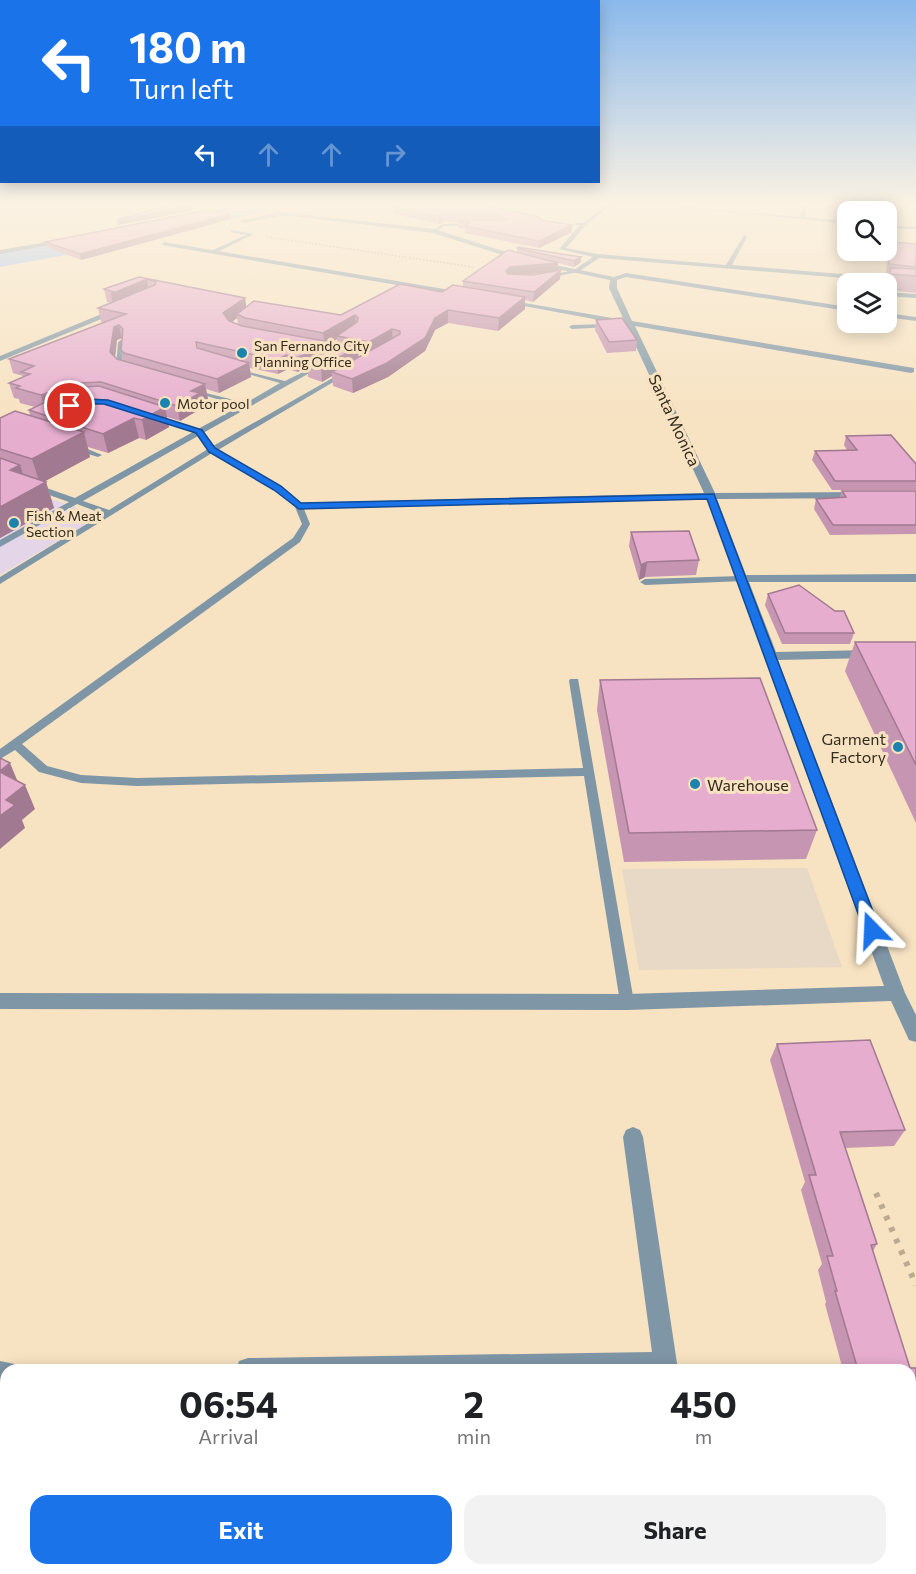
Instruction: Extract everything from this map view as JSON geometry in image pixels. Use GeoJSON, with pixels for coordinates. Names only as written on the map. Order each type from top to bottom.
{"type":"FeatureCollection","features":[{"type":"Feature","properties":{"kind":"street"},"geometry":{"type":"LineString","coordinates":[[373,278],[469,295]]}},
{"type":"Feature","properties":{"kind":"street"},"geometry":{"type":"LineString","coordinates":[[643,278],[837,307]]}},
{"type":"Feature","properties":{"kind":"street","name":"Santa Monica"},"geometry":{"type":"LineString","coordinates":[[614,279],[613,288],[711,496],[896,993],[916,1034]]}},
{"type":"Feature","properties":{"kind":"street"},"geometry":{"type":"LineString","coordinates":[[897,295],[916,296]]}},
{"type":"Feature","properties":{"kind":"street"},"geometry":{"type":"LineString","coordinates":[[492,299],[911,370]]}},
{"type":"Feature","properties":{"kind":"street"},"geometry":{"type":"LineString","coordinates":[[0,359],[132,304]]}},
{"type":"Feature","properties":{"kind":"street"},"geometry":{"type":"LineString","coordinates":[[897,317],[916,320]]}},
{"type":"Feature","properties":{"kind":"street"},"geometry":{"type":"LineString","coordinates":[[299,506],[711,496],[870,495]]}},
{"type":"Feature","properties":{"kind":"street"},"geometry":{"type":"LineString","coordinates":[[741,579],[916,578]]}},
{"type":"Feature","properties":{"kind":"street"},"geometry":{"type":"LineString","coordinates":[[769,656],[882,654]]}},
{"type":"Feature","properties":{"kind":"street"},"geometry":{"type":"LineString","coordinates":[[0,1001],[627,1002],[896,993]]}},
{"type":"Feature","properties":{"kind":"street"},"geometry":{"type":"LineString","coordinates":[[633,1137],[665,1364]]}},
{"type":"Feature","properties":{"kind":"lane"},"geometry":{"type":"LineString","coordinates":[[872,278],[916,282]]}},
{"type":"Feature","properties":{"kind":"lane"},"geometry":{"type":"LineString","coordinates":[[572,327],[631,324]]}},
{"type":"Feature","properties":{"kind":"lane"},"geometry":{"type":"LineString","coordinates":[[120,342],[119,366],[133,374]]}},
{"type":"Feature","properties":{"kind":"lane"},"geometry":{"type":"LineString","coordinates":[[0,544],[319,366]]}},
{"type":"Feature","properties":{"kind":"lane"},"geometry":{"type":"LineString","coordinates":[[231,367],[286,383]]}},
{"type":"Feature","properties":{"kind":"lane"},"geometry":{"type":"LineString","coordinates":[[0,581],[212,450],[349,371]]}},
{"type":"Feature","properties":{"kind":"lane"},"geometry":{"type":"LineString","coordinates":[[178,386],[246,405]]}},
{"type":"Feature","properties":{"kind":"lane"},"geometry":{"type":"LineString","coordinates":[[0,755],[297,540],[306,524],[299,506],[278,488],[212,450],[199,432],[147,415]]}},
{"type":"Feature","properties":{"kind":"lane"},"geometry":{"type":"LineString","coordinates":[[64,444],[98,455]]}},
{"type":"Feature","properties":{"kind":"lane"},"geometry":{"type":"LineString","coordinates":[[22,483],[110,513]]}},
{"type":"Feature","properties":{"kind":"lane"},"geometry":{"type":"LineString","coordinates":[[645,582],[741,579]]}},
{"type":"Feature","properties":{"kind":"lane"},"geometry":{"type":"LineString","coordinates":[[574,681],[627,1002]]}},
{"type":"Feature","properties":{"kind":"lane"},"geometry":{"type":"LineString","coordinates":[[15,744],[43,769],[81,779],[114,781],[589,772]]}},
{"type":"Feature","properties":{"kind":"path"},"geometry":{"type":"LineString","coordinates":[[876,1193],[916,1285]]}},
{"type":"Feature","properties":{"kind":"shaded area"},"geometry":{"type":"Polygon","coordinates":[[[0,481],[100,516],[0,575],[0,481]]]}},
{"type":"Feature","properties":{"kind":"shaded area"},"geometry":{"type":"Polygon","coordinates":[[[807,868],[842,967],[639,970],[622,869],[807,868]]]}},
{"type":"Feature","properties":{"kind":"building"},"geometry":{"type":"Polygon","coordinates":[[[135,278],[146,278],[245,298],[223,313],[229,321],[242,326],[358,347],[321,367],[307,362],[321,355],[320,349],[295,358],[286,355],[277,360],[196,342],[197,348],[249,363],[217,379],[124,353],[121,350],[123,329],[119,325],[114,327],[110,352],[117,359],[205,384],[191,391],[200,393],[177,406],[101,382],[79,383],[41,395],[16,388],[20,386],[9,383],[30,374],[21,372],[34,366],[9,359],[126,314],[98,308],[155,285],[156,282],[147,279],[111,294],[114,292],[104,289],[135,278]]]}},
{"type":"Feature","properties":{"kind":"building"},"geometry":{"type":"Polygon","coordinates":[[[467,278],[551,278],[534,292],[463,281],[467,278]]]}},
{"type":"Feature","properties":{"kind":"building"},"geometry":{"type":"Polygon","coordinates":[[[400,284],[442,292],[453,285],[525,297],[499,318],[448,310],[435,318],[425,338],[387,363],[352,379],[332,372],[400,334],[400,331],[392,329],[369,342],[337,336],[357,322],[358,318],[355,315],[323,333],[245,318],[237,314],[254,301],[341,315],[400,284]]]}},
{"type":"Feature","properties":{"kind":"building"},"geometry":{"type":"Polygon","coordinates":[[[622,318],[637,340],[609,342],[596,320],[622,318]]]}},
{"type":"Feature","properties":{"kind":"building"},"geometry":{"type":"Polygon","coordinates":[[[99,386],[165,407],[142,420],[134,418],[103,434],[29,410],[58,396],[56,396],[83,387],[99,386]]]}},
{"type":"Feature","properties":{"kind":"building"},"geometry":{"type":"Polygon","coordinates":[[[15,411],[84,432],[32,459],[0,449],[0,418],[15,411]]]}},
{"type":"Feature","properties":{"kind":"building"},"geometry":{"type":"Polygon","coordinates":[[[891,435],[916,464],[916,481],[835,481],[815,451],[857,450],[846,436],[891,435]]]}},
{"type":"Feature","properties":{"kind":"building"},"geometry":{"type":"Polygon","coordinates":[[[0,458],[20,465],[10,470],[46,482],[0,507],[0,458]]]}},
{"type":"Feature","properties":{"kind":"building"},"geometry":{"type":"Polygon","coordinates":[[[842,491],[916,491],[916,525],[833,525],[816,499],[846,497],[842,491]]]}},
{"type":"Feature","properties":{"kind":"building"},"geometry":{"type":"Polygon","coordinates":[[[689,531],[699,560],[647,562],[641,565],[631,532],[689,531]]]}},
{"type":"Feature","properties":{"kind":"building"},"geometry":{"type":"Polygon","coordinates":[[[799,585],[835,611],[844,611],[854,633],[785,633],[768,594],[799,585]]]}},
{"type":"Feature","properties":{"kind":"building"},"geometry":{"type":"Polygon","coordinates":[[[855,642],[916,642],[916,765],[855,642]]]}},
{"type":"Feature","properties":{"kind":"building","name":"Warehouse"},"geometry":{"type":"Polygon","coordinates":[[[760,678],[817,830],[629,833],[600,680],[760,678]]]}},
{"type":"Feature","properties":{"kind":"building"},"geometry":{"type":"Polygon","coordinates":[[[0,758],[10,763],[0,771],[0,758]]]}},
{"type":"Feature","properties":{"kind":"building"},"geometry":{"type":"Polygon","coordinates":[[[0,772],[25,785],[6,800],[15,805],[0,816],[0,772]]]}},
{"type":"Feature","properties":{"kind":"building"},"geometry":{"type":"Polygon","coordinates":[[[870,1040],[905,1130],[840,1132],[877,1244],[871,1245],[909,1364],[856,1364],[827,1256],[833,1256],[809,1175],[816,1175],[777,1044],[870,1040]]]}},
{"type":"Feature","properties":{"kind":"place","name":"San Fernando City Planning Office"},"geometry":{"type":"Point","coordinates":[242,353]}},
{"type":"Feature","properties":{"kind":"place","name":"Motor pool"},"geometry":{"type":"Point","coordinates":[165,403]}},
{"type":"Feature","properties":{"kind":"place","name":"Fish & Meat Section"},"geometry":{"type":"Point","coordinates":[14,523]}},
{"type":"Feature","properties":{"kind":"place","name":"Garment Factory"},"geometry":{"type":"Point","coordinates":[898,747]}},
{"type":"Feature","properties":{"kind":"place","name":"Warehouse"},"geometry":{"type":"Point","coordinates":[695,784]}},
{"type":"Feature","properties":{"kind":"route"},"geometry":{"type":"LineString","coordinates":[[70,406],[105,401],[199,432],[212,450],[278,488],[299,506],[711,496],[872,930]]}}]}
